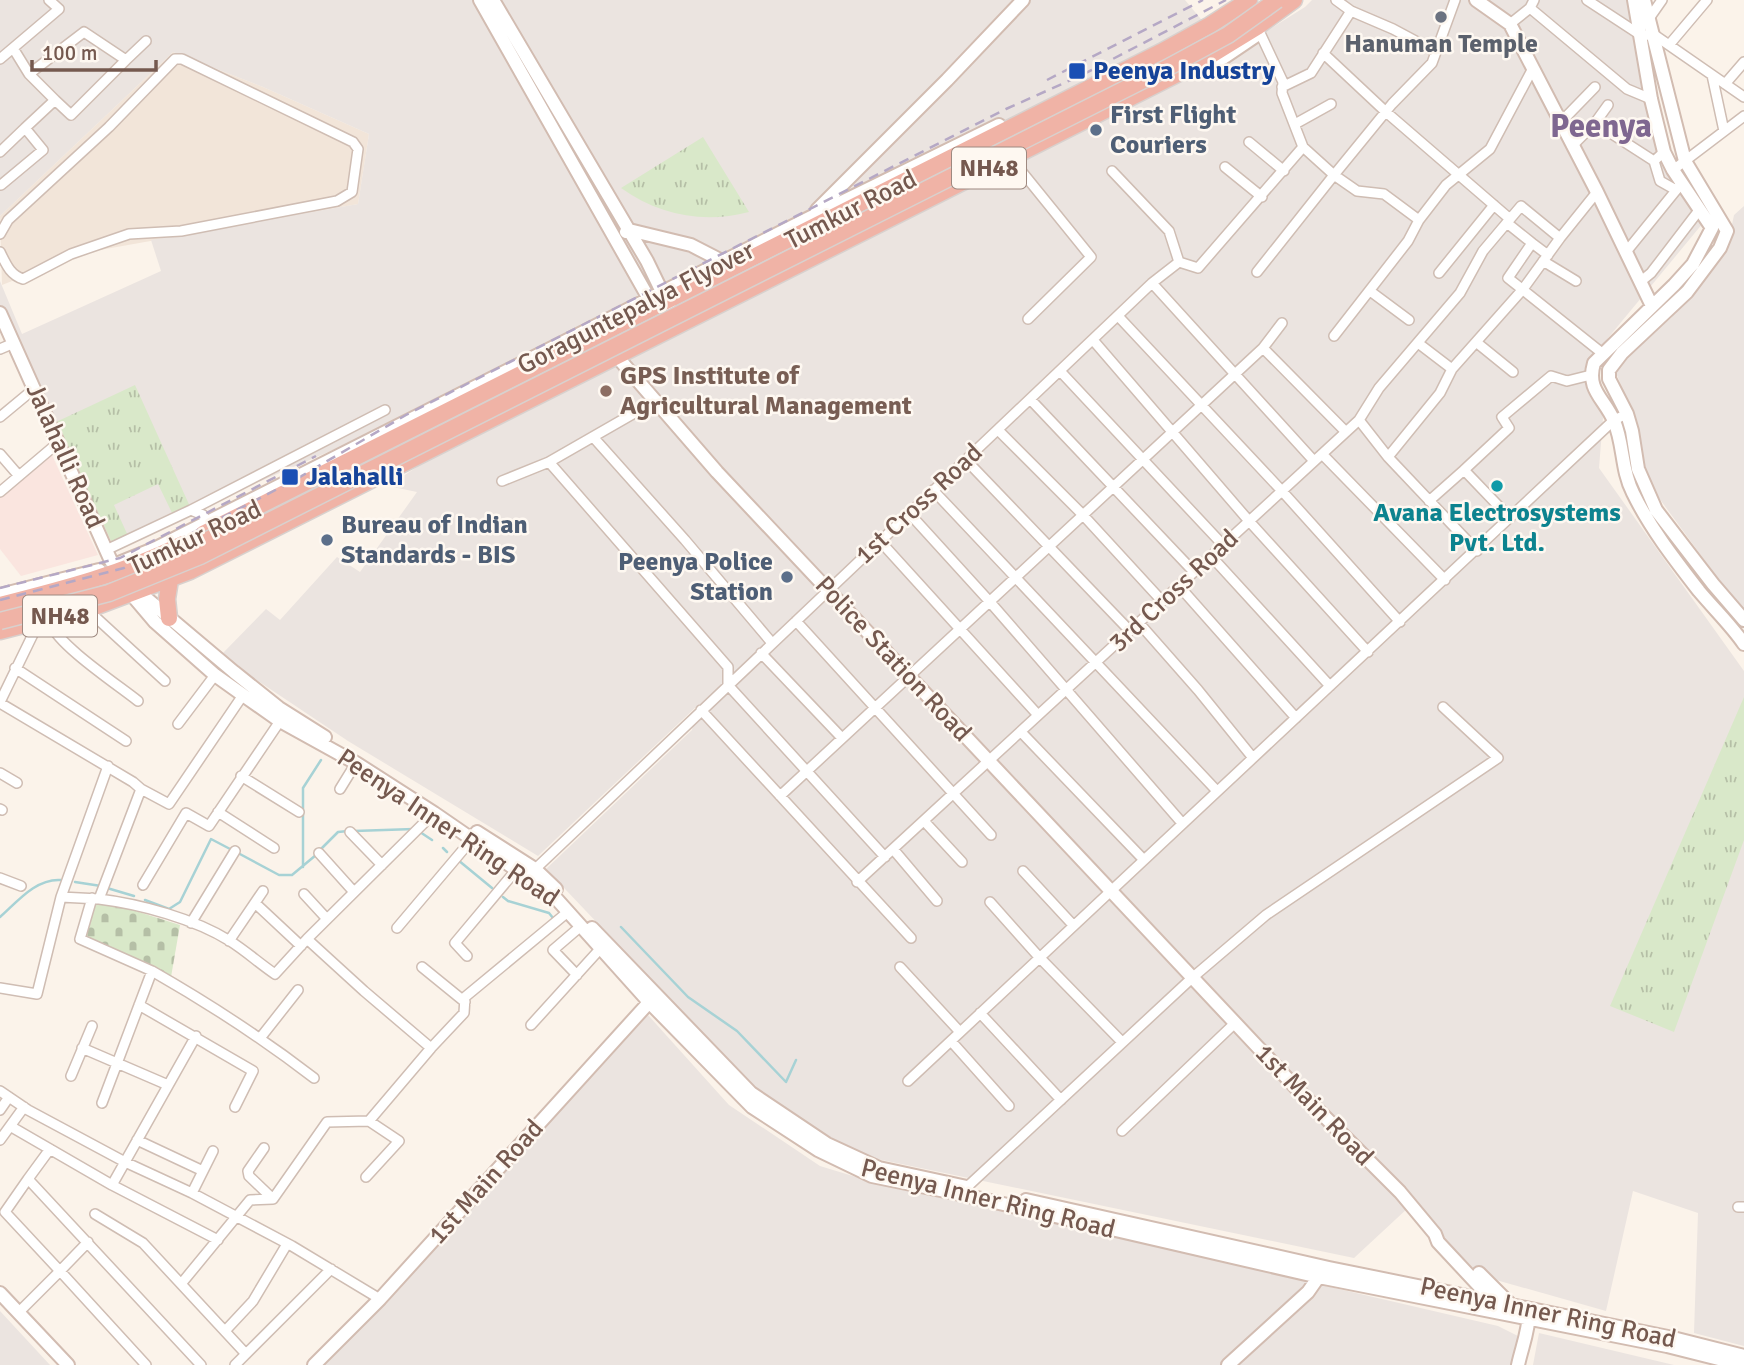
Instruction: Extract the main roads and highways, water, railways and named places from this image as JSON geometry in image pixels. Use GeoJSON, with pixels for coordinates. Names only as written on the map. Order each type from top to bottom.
{"type":"FeatureCollection","features":[{"type":"Feature","properties":{"kind":"highway","name":"Tumkur Road"},"geometry":{"type":"LineString","coordinates":[[2,600],[63,589],[113,564],[161,555],[603,332],[659,299],[1161,51],[1249,0]]}},
{"type":"Feature","properties":{"kind":"highway","name":"Goraguntepalya Flyover"},"geometry":{"type":"LineString","coordinates":[[2,600],[99,586],[177,554],[1149,67],[1222,27],[1260,0]]}},
{"type":"Feature","properties":{"kind":"highway","name":"Goraguntepalya Flyover"},"geometry":{"type":"LineString","coordinates":[[0,621],[108,593],[200,556],[1165,69],[1228,35],[1277,0]]}},
{"type":"Feature","properties":{"kind":"highway","name":"Tumkur Road"},"geometry":{"type":"LineString","coordinates":[[0,634],[174,579],[617,359],[672,328],[1195,65],[1257,27],[1294,0]]}},
{"type":"Feature","properties":{"kind":"highway"},"geometry":{"type":"LineString","coordinates":[[169,618],[167,599],[174,579]]}},
{"type":"Feature","properties":{"kind":"waterway"},"geometry":{"type":"LineString","coordinates":[[303,867],[303,788],[321,760]]}},
{"type":"Feature","properties":{"kind":"waterway"},"geometry":{"type":"LineString","coordinates":[[354,831],[414,829]]}},
{"type":"Feature","properties":{"kind":"waterway"},"geometry":{"type":"LineString","coordinates":[[320,850],[338,832],[348,831]]}},
{"type":"Feature","properties":{"kind":"waterway"},"geometry":{"type":"LineString","coordinates":[[420,832],[432,840]]}},
{"type":"Feature","properties":{"kind":"waterway"},"geometry":{"type":"LineString","coordinates":[[145,900],[169,909],[180,902],[211,839],[232,850]]}},
{"type":"Feature","properties":{"kind":"waterway"},"geometry":{"type":"LineString","coordinates":[[443,848],[447,852]]}},
{"type":"Feature","properties":{"kind":"waterway"},"geometry":{"type":"LineString","coordinates":[[238,853],[279,875],[292,875],[316,855]]}},
{"type":"Feature","properties":{"kind":"waterway"},"geometry":{"type":"LineString","coordinates":[[458,860],[492,888]]}},
{"type":"Feature","properties":{"kind":"waterway"},"geometry":{"type":"LineString","coordinates":[[0,917],[35,887],[52,880],[61,880]]}},
{"type":"Feature","properties":{"kind":"waterway"},"geometry":{"type":"LineString","coordinates":[[75,882],[101,886]]}},
{"type":"Feature","properties":{"kind":"waterway"},"geometry":{"type":"LineString","coordinates":[[107,888],[134,896]]}},
{"type":"Feature","properties":{"kind":"waterway"},"geometry":{"type":"LineString","coordinates":[[503,897],[508,901],[549,913],[553,918]]}},
{"type":"Feature","properties":{"kind":"waterway"},"geometry":{"type":"LineString","coordinates":[[621,927],[688,997],[737,1031],[786,1082],[796,1060]]}},
{"type":"Feature","properties":{"kind":"railway"},"geometry":{"type":"LineString","coordinates":[[1047,80],[1203,0]]}},
{"type":"Feature","properties":{"kind":"railway"},"geometry":{"type":"LineString","coordinates":[[0,600],[124,568],[293,481],[406,415],[1226,0]]}},
{"type":"Feature","properties":{"kind":"railway"},"geometry":{"type":"LineString","coordinates":[[0,588],[120,558],[316,456]]}},
{"type":"Feature","properties":{"kind":"place","name":"Hanuman Temple"},"geometry":{"type":"Point","coordinates":[1441,17]}},
{"type":"Feature","properties":{"kind":"place","name":"Peenya Industry"},"geometry":{"type":"Point","coordinates":[1077,71]}},
{"type":"Feature","properties":{"kind":"place","name":"First Flight Couriers"},"geometry":{"type":"Point","coordinates":[1096,130]}},
{"type":"Feature","properties":{"kind":"place","name":"GPS Institute of Agricultural Management"},"geometry":{"type":"Point","coordinates":[606,391]}},
{"type":"Feature","properties":{"kind":"place","name":"Jalahalli"},"geometry":{"type":"Point","coordinates":[290,477]}},
{"type":"Feature","properties":{"kind":"place","name":"Avana Electrosystems Pvt. Ltd."},"geometry":{"type":"Point","coordinates":[1497,486]}},
{"type":"Feature","properties":{"kind":"place","name":"Bureau of Indian Standards - BIS"},"geometry":{"type":"Point","coordinates":[327,540]}},
{"type":"Feature","properties":{"kind":"place","name":"Peenya Police Station"},"geometry":{"type":"Point","coordinates":[787,577]}},
{"type":"Feature","properties":{"kind":"district","name":"Peenya"},"geometry":{"type":"Point","coordinates":[1601,126]}}]}
